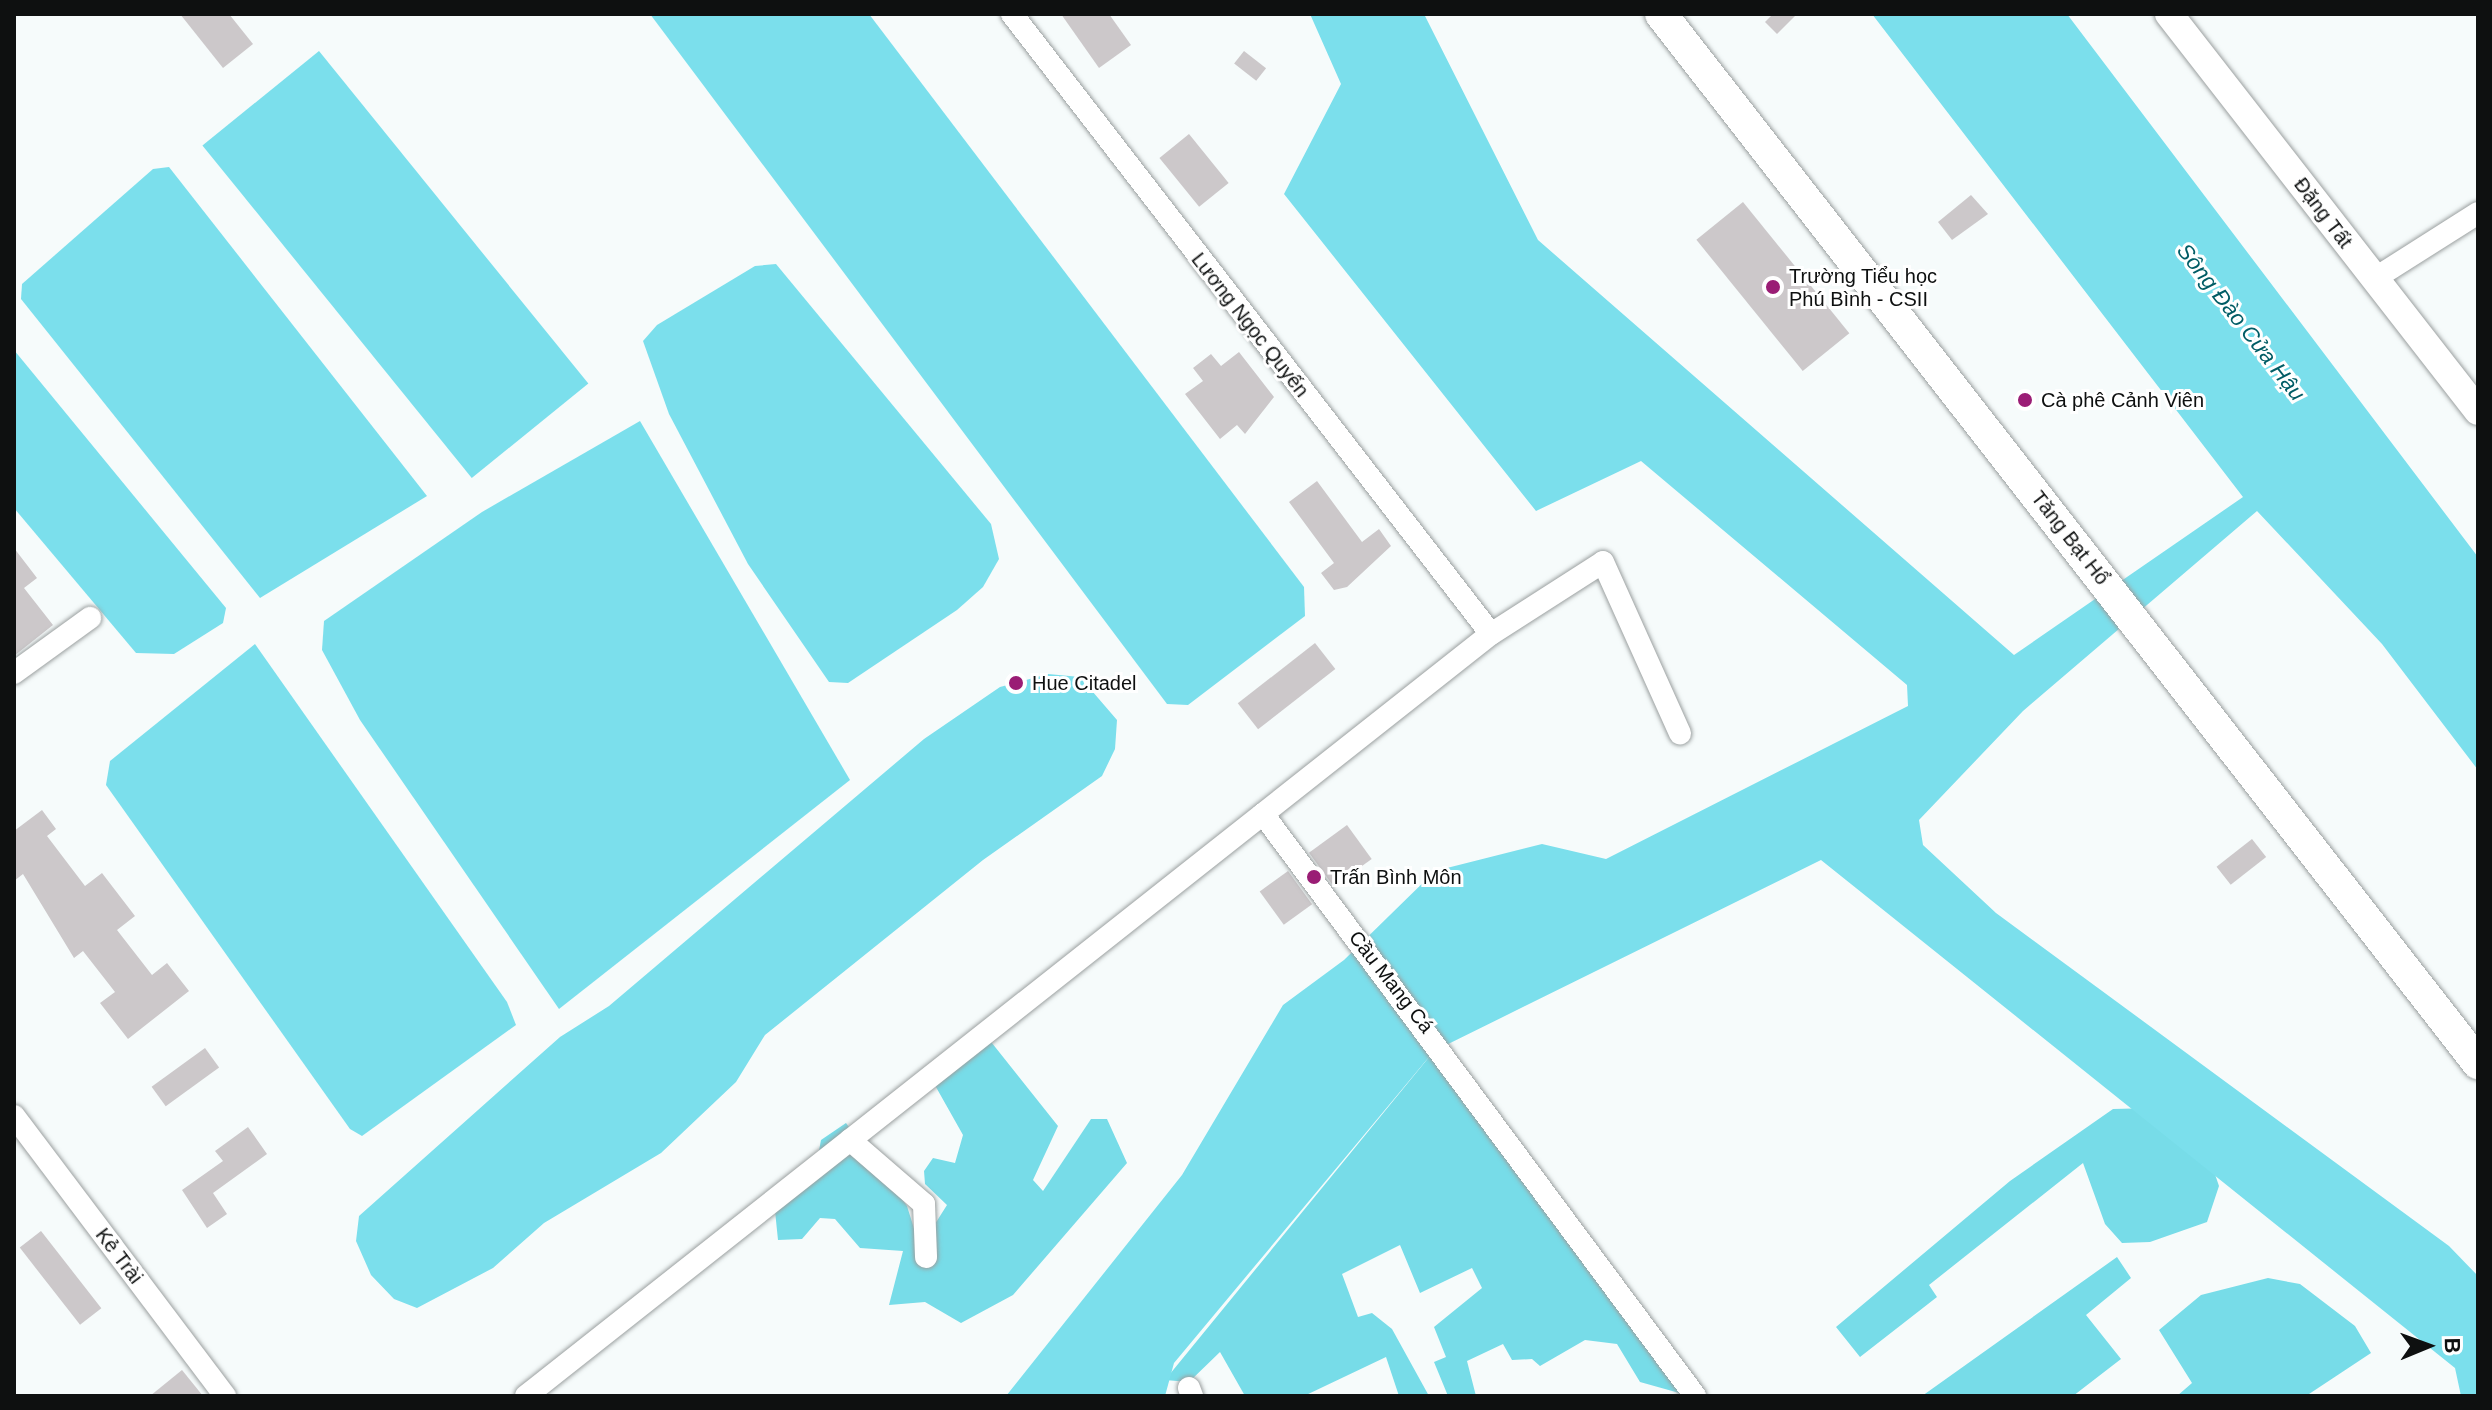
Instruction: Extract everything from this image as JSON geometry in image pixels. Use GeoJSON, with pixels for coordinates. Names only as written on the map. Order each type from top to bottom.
{"type":"FeatureCollection","features":[{"type":"Feature","properties":{"kind":"main road","name":"Tăng Bạt Hổ"},"geometry":{"type":"LineString","coordinates":[[1661,14],[2478,1063]]}},
{"type":"Feature","properties":{"kind":"street","name":"Lương Ngọc Quyến"},"geometry":{"type":"LineString","coordinates":[[1012,14],[1491,634]]}},
{"type":"Feature","properties":{"kind":"street","name":"Đặng Tất"},"geometry":{"type":"LineString","coordinates":[[2169,14],[2478,411]]}},
{"type":"Feature","properties":{"kind":"street"},"geometry":{"type":"LineString","coordinates":[[2374,279],[2478,213]]}},
{"type":"Feature","properties":{"kind":"street"},"geometry":{"type":"LineString","coordinates":[[526,1396],[1491,634],[1603,562],[1680,733]]}},
{"type":"Feature","properties":{"kind":"street"},"geometry":{"type":"LineString","coordinates":[[14,673],[90,618]]}},
{"type":"Feature","properties":{"kind":"street","name":"Cầu Mang Cá"},"geometry":{"type":"LineString","coordinates":[[1263,814],[1450,1060],[1695,1396]]}},
{"type":"Feature","properties":{"kind":"street","name":"Kẻ Trài"},"geometry":{"type":"LineString","coordinates":[[14,1116],[225,1396]]}},
{"type":"Feature","properties":{"kind":"street"},"geometry":{"type":"LineString","coordinates":[[850,1140],[924,1204],[926,1257]]}},
{"type":"Feature","properties":{"kind":"shaded area"},"geometry":{"type":"Polygon","coordinates":[[[984,1033],[1058,1126],[1033,1180],[1043,1191],[1091,1119],[1107,1119],[1127,1163],[1013,1295],[961,1323],[925,1302],[889,1305],[903,1251],[860,1248],[835,1219],[820,1218],[802,1239],[778,1240],[775,1211],[816,1166],[821,1140],[846,1123],[907,1206],[917,1238],[928,1235],[947,1205],[925,1184],[924,1171],[933,1158],[955,1163],[963,1135],[932,1080],[984,1033]]]}},
{"type":"Feature","properties":{"kind":"shaded area"},"geometry":{"type":"Polygon","coordinates":[[[1434,1051],[1690,1396],[1640,1382],[1617,1344],[1585,1340],[1540,1366],[1532,1359],[1512,1360],[1503,1344],[1467,1361],[1476,1396],[1448,1396],[1434,1362],[1446,1357],[1434,1327],[1482,1288],[1472,1268],[1420,1293],[1400,1245],[1342,1274],[1358,1317],[1372,1313],[1392,1329],[1429,1396],[1399,1396],[1386,1357],[1304,1396],[1245,1396],[1220,1352],[1189,1382],[1165,1380],[1434,1051]]]}},
{"type":"Feature","properties":{"kind":"shaded area"},"geometry":{"type":"Polygon","coordinates":[[[2153,1108],[2207,1151],[2219,1186],[2207,1222],[2150,1242],[2122,1243],[2105,1224],[2083,1163],[1929,1285],[1937,1297],[1860,1357],[1836,1327],[2010,1181],[2113,1109],[2153,1108]]]}},
{"type":"Feature","properties":{"kind":"shaded area"},"geometry":{"type":"Polygon","coordinates":[[[2117,1257],[2131,1278],[2086,1315],[2121,1359],[2073,1396],[1922,1396],[2117,1257]]]}},
{"type":"Feature","properties":{"kind":"shaded area"},"geometry":{"type":"Polygon","coordinates":[[[2268,1278],[2300,1284],[2355,1326],[2371,1353],[2306,1396],[2177,1396],[2192,1383],[2159,1330],[2201,1295],[2268,1278]]]}},
{"type":"Feature","properties":{"kind":"water"},"geometry":{"type":"Polygon","coordinates":[[[650,14],[869,14],[1304,587],[1305,616],[1188,705],[1167,704],[650,14]]]}},
{"type":"Feature","properties":{"kind":"water","name":"Sông Đào Cửa Hậu"},"geometry":{"type":"Polygon","coordinates":[[[1310,14],[1424,14],[1538,240],[2014,655],[2243,497],[1872,14],[2067,14],[2478,557],[2478,770],[2382,644],[2257,511],[2023,711],[1919,820],[1923,845],[1996,913],[2449,1246],[2478,1276],[2478,1396],[2461,1396],[2455,1368],[1821,860],[1434,1051],[1174,1363],[1165,1396],[1006,1396],[1182,1175],[1283,1005],[1344,960],[1435,871],[1542,844],[1606,859],[1908,706],[1907,685],[1641,461],[1536,511],[1284,194],[1341,84],[1310,14]]]}},
{"type":"Feature","properties":{"kind":"water"},"geometry":{"type":"Polygon","coordinates":[[[319,51],[588,384],[472,478],[202,145],[319,51]]]}},
{"type":"Feature","properties":{"kind":"water"},"geometry":{"type":"Polygon","coordinates":[[[169,167],[427,496],[260,598],[21,299],[22,284],[153,169],[169,167]]]}},
{"type":"Feature","properties":{"kind":"water"},"geometry":{"type":"Polygon","coordinates":[[[776,264],[991,524],[999,559],[983,587],[957,610],[848,683],[829,682],[748,564],[669,414],[643,341],[657,325],[755,266],[776,264]]]}},
{"type":"Feature","properties":{"kind":"water"},"geometry":{"type":"Polygon","coordinates":[[[14,350],[226,608],[223,623],[174,654],[136,653],[14,508],[14,350]]]}},
{"type":"Feature","properties":{"kind":"water"},"geometry":{"type":"Polygon","coordinates":[[[640,421],[850,780],[559,1009],[360,720],[322,650],[324,621],[482,512],[640,421]]]}},
{"type":"Feature","properties":{"kind":"water"},"geometry":{"type":"Polygon","coordinates":[[[255,644],[507,1002],[516,1025],[362,1136],[350,1129],[106,785],[110,761],[255,644]]]}},
{"type":"Feature","properties":{"kind":"water"},"geometry":{"type":"Polygon","coordinates":[[[1048,674],[1080,677],[1117,720],[1115,749],[1102,776],[983,860],[765,1035],[736,1082],[661,1153],[544,1223],[493,1268],[417,1308],[394,1299],[371,1275],[356,1241],[359,1216],[560,1037],[609,1006],[924,739],[1000,687],[1048,674]]]}},
{"type":"Feature","properties":{"kind":"building"},"geometry":{"type":"Polygon","coordinates":[[[180,14],[229,14],[253,44],[223,68],[180,14]]]}},
{"type":"Feature","properties":{"kind":"building"},"geometry":{"type":"Polygon","coordinates":[[[1061,14],[1109,14],[1131,45],[1099,68],[1061,14]]]}},
{"type":"Feature","properties":{"kind":"building"},"geometry":{"type":"Polygon","coordinates":[[[1773,14],[1797,14],[1777,34],[1765,22],[1773,14]]]}},
{"type":"Feature","properties":{"kind":"building"},"geometry":{"type":"Polygon","coordinates":[[[1244,51],[1266,68],[1256,81],[1234,64],[1244,51]]]}},
{"type":"Feature","properties":{"kind":"building"},"geometry":{"type":"Polygon","coordinates":[[[1189,134],[1229,183],[1199,207],[1159,158],[1189,134]]]}},
{"type":"Feature","properties":{"kind":"building"},"geometry":{"type":"Polygon","coordinates":[[[1971,195],[1988,214],[1952,240],[1938,222],[1971,195]]]}},
{"type":"Feature","properties":{"kind":"building","name":"Trường Tiểu học Phú Bình - CSII"},"geometry":{"type":"Polygon","coordinates":[[[1743,202],[1849,333],[1803,371],[1696,240],[1743,202]]]}},
{"type":"Feature","properties":{"kind":"building"},"geometry":{"type":"Polygon","coordinates":[[[1239,352],[1274,397],[1245,434],[1237,425],[1220,439],[1185,394],[1203,381],[1193,368],[1211,354],[1221,366],[1239,352]]]}},
{"type":"Feature","properties":{"kind":"building"},"geometry":{"type":"Polygon","coordinates":[[[1317,481],[1362,542],[1379,529],[1391,546],[1347,587],[1334,590],[1321,573],[1334,563],[1289,502],[1317,481]]]}},
{"type":"Feature","properties":{"kind":"building"},"geometry":{"type":"Polygon","coordinates":[[[14,548],[37,578],[24,588],[53,625],[14,656],[14,548]]]}},
{"type":"Feature","properties":{"kind":"building"},"geometry":{"type":"Polygon","coordinates":[[[1315,643],[1335,669],[1258,729],[1238,703],[1315,643]]]}},
{"type":"Feature","properties":{"kind":"building"},"geometry":{"type":"Polygon","coordinates":[[[42,810],[56,829],[47,836],[85,886],[102,873],[135,916],[117,930],[152,975],[167,963],[189,991],[128,1039],[100,1003],[115,992],[83,951],[74,958],[23,874],[14,881],[14,831],[42,810]]]}},
{"type":"Feature","properties":{"kind":"building"},"geometry":{"type":"Polygon","coordinates":[[[1347,825],[1372,859],[1334,887],[1309,853],[1347,825]]]}},
{"type":"Feature","properties":{"kind":"building"},"geometry":{"type":"Polygon","coordinates":[[[2252,839],[2266,857],[2231,885],[2217,867],[2252,839]]]}},
{"type":"Feature","properties":{"kind":"building"},"geometry":{"type":"Polygon","coordinates":[[[1288,871],[1312,904],[1284,925],[1260,892],[1288,871]]]}},
{"type":"Feature","properties":{"kind":"building"},"geometry":{"type":"Polygon","coordinates":[[[205,1048],[219,1067],[166,1106],[152,1087],[205,1048]]]}},
{"type":"Feature","properties":{"kind":"building"},"geometry":{"type":"Polygon","coordinates":[[[248,1127],[267,1154],[213,1193],[227,1214],[207,1228],[182,1190],[223,1161],[215,1151],[248,1127]]]}},
{"type":"Feature","properties":{"kind":"building"},"geometry":{"type":"Polygon","coordinates":[[[41,1231],[101,1308],[80,1325],[20,1248],[41,1231]]]}},
{"type":"Feature","properties":{"kind":"building"},"geometry":{"type":"Polygon","coordinates":[[[182,1370],[203,1396],[150,1396],[182,1370]]]}},
{"type":"Feature","properties":{"kind":"place","name":"Trường Tiểu học Phú Bình - CSII"},"geometry":{"type":"Point","coordinates":[1773,287]}},
{"type":"Feature","properties":{"kind":"place","name":"Cà phê Cảnh Viên"},"geometry":{"type":"Point","coordinates":[2025,400]}},
{"type":"Feature","properties":{"kind":"place","name":"Hue Citadel"},"geometry":{"type":"Point","coordinates":[1016,683]}},
{"type":"Feature","properties":{"kind":"place","name":"Trấn Bình Môn"},"geometry":{"type":"Point","coordinates":[1314,877]}}]}
